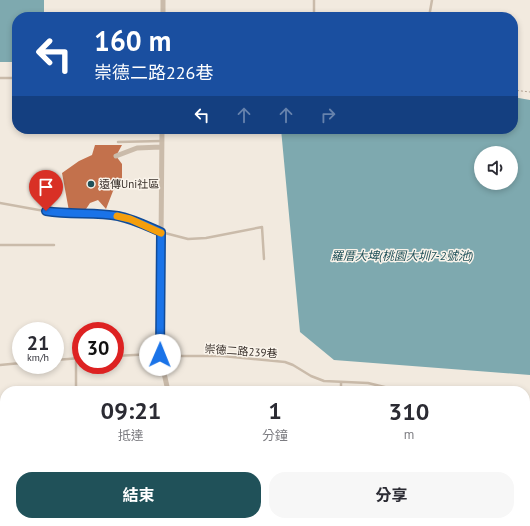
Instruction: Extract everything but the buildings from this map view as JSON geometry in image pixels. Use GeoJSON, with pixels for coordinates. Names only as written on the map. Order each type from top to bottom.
{"type":"FeatureCollection","features":[{"type":"Feature","properties":{"kind":"street"},"geometry":{"type":"LineString","coordinates":[[163,0],[163,12]]}},
{"type":"Feature","properties":{"kind":"street"},"geometry":{"type":"LineString","coordinates":[[162,134],[160,355],[167,386]]}},
{"type":"Feature","properties":{"kind":"street"},"geometry":{"type":"LineString","coordinates":[[116,156],[137,148],[162,144]]}},
{"type":"Feature","properties":{"kind":"lane"},"geometry":{"type":"LineString","coordinates":[[314,0],[314,12]]}},
{"type":"Feature","properties":{"kind":"lane"},"geometry":{"type":"LineString","coordinates":[[430,12],[432,0]]}},
{"type":"Feature","properties":{"kind":"lane"},"geometry":{"type":"LineString","coordinates":[[0,78],[12,78]]}},
{"type":"Feature","properties":{"kind":"lane"},"geometry":{"type":"LineString","coordinates":[[118,142],[162,144]]}},
{"type":"Feature","properties":{"kind":"lane"},"geometry":{"type":"LineString","coordinates":[[0,203],[61,214],[116,216],[130,219],[161,232],[188,240],[262,227],[264,259]]}},
{"type":"Feature","properties":{"kind":"lane"},"geometry":{"type":"LineString","coordinates":[[0,245],[54,245]]}},
{"type":"Feature","properties":{"kind":"lane","name":"崇德二路239巷"},"geometry":{"type":"LineString","coordinates":[[124,356],[222,356],[285,362],[324,381],[368,383],[380,386]]}},
{"type":"Feature","properties":{"kind":"lane"},"geometry":{"type":"LineString","coordinates":[[0,365],[12,364]]}},
{"type":"Feature","properties":{"kind":"lane"},"geometry":{"type":"LineString","coordinates":[[76,374],[76,386]]}},
{"type":"Feature","properties":{"kind":"path"},"geometry":{"type":"LineString","coordinates":[[518,91],[530,92]]}},
{"type":"Feature","properties":{"kind":"water"},"geometry":{"type":"Polygon","coordinates":[[[0,0],[44,0],[44,12],[12,12],[12,62],[0,62],[0,0]]]}},
{"type":"Feature","properties":{"kind":"water","name":"羅厝大埤(桃園大圳7-2號池)"},"geometry":{"type":"Polygon","coordinates":[[[518,98],[530,100],[530,375],[334,360],[300,332],[281,134],[518,134],[518,98]]]}},
{"type":"Feature","properties":{"kind":"slow traffic"},"geometry":{"type":"LineString","coordinates":[[117,216],[130,219],[161,233]]}},
{"type":"Feature","properties":{"kind":"place","name":"遠傳Uni社區"},"geometry":{"type":"Point","coordinates":[91,184]}},
{"type":"Feature","properties":{"kind":"route"},"geometry":{"type":"LineString","coordinates":[[46,211],[61,214],[116,216],[130,219],[161,232],[160,355]]}}]}
